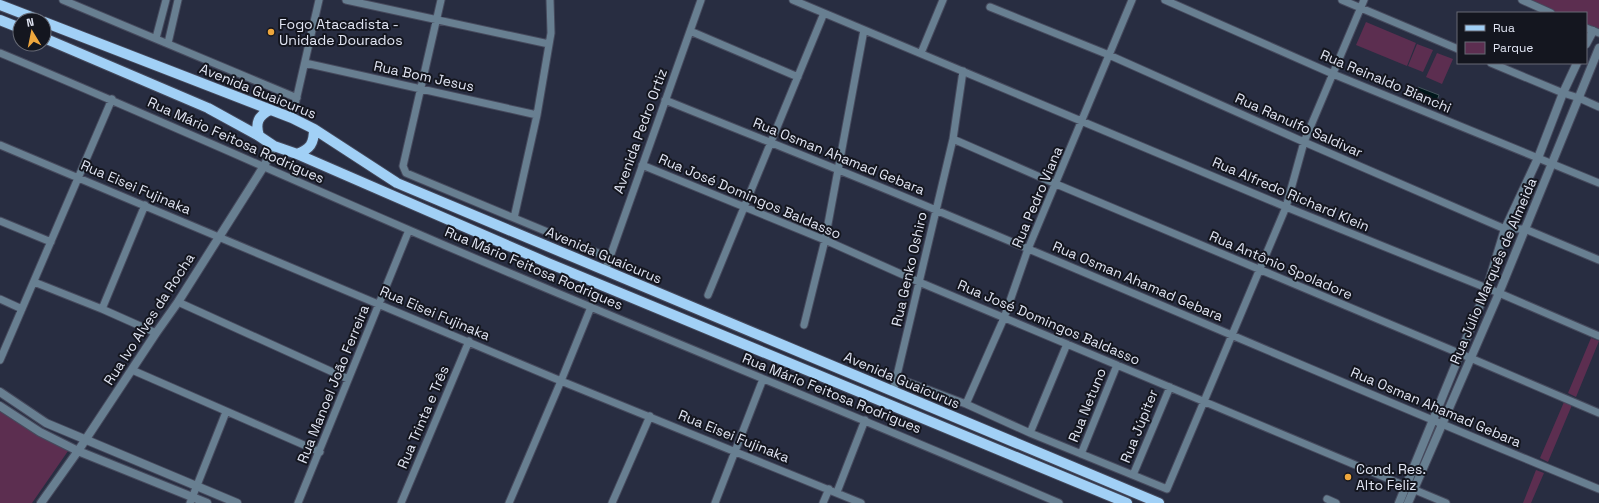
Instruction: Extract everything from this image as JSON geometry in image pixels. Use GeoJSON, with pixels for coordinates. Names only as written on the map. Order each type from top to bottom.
{"type":"FeatureCollection","features":[{"type":"Feature","properties":{"kind":"main road"},"geometry":{"type":"LineString","coordinates":[[0,5],[18,12]]}},
{"type":"Feature","properties":{"kind":"main road"},"geometry":{"type":"LineString","coordinates":[[0,20],[12,25]]}},
{"type":"Feature","properties":{"kind":"main road","name":"Avenida Guaicurus"},"geometry":{"type":"LineString","coordinates":[[52,25],[292,118],[314,130],[398,183],[1159,503]]}},
{"type":"Feature","properties":{"kind":"main road","name":"Avenida Guaicurus"},"geometry":{"type":"LineString","coordinates":[[52,41],[208,108],[274,146],[297,154],[548,263],[1127,503]]}},
{"type":"Feature","properties":{"kind":"main road"},"geometry":{"type":"LineString","coordinates":[[259,136],[257,129],[258,119],[262,114],[270,110]]}},
{"type":"Feature","properties":{"kind":"main road"},"geometry":{"type":"LineString","coordinates":[[297,154],[306,150],[313,143],[314,130]]}},
{"type":"Feature","properties":{"kind":"street"},"geometry":{"type":"LineString","coordinates":[[63,0],[297,98]]}},
{"type":"Feature","properties":{"kind":"street"},"geometry":{"type":"LineString","coordinates":[[156,38],[166,0]]}},
{"type":"Feature","properties":{"kind":"street"},"geometry":{"type":"LineString","coordinates":[[168,43],[178,0]]}},
{"type":"Feature","properties":{"kind":"street"},"geometry":{"type":"LineString","coordinates":[[292,118],[319,0]]}},
{"type":"Feature","properties":{"kind":"street"},"geometry":{"type":"LineString","coordinates":[[346,0],[549,44]]}},
{"type":"Feature","properties":{"kind":"street"},"geometry":{"type":"LineString","coordinates":[[441,0],[403,166],[406,173],[610,258]]}},
{"type":"Feature","properties":{"kind":"street"},"geometry":{"type":"LineString","coordinates":[[514,218],[537,115],[549,44],[550,0]]}},
{"type":"Feature","properties":{"kind":"street","name":"Avenida Pedro Ortiz"},"geometry":{"type":"LineString","coordinates":[[605,271],[701,0]]}},
{"type":"Feature","properties":{"kind":"street"},"geometry":{"type":"LineString","coordinates":[[793,0],[963,71]]}},
{"type":"Feature","properties":{"kind":"street"},"geometry":{"type":"LineString","coordinates":[[921,53],[943,0]]}},
{"type":"Feature","properties":{"kind":"street","name":"Rua Pedro Viana"},"geometry":{"type":"LineString","coordinates":[[966,404],[1004,318],[1028,249],[1132,0]]}},
{"type":"Feature","properties":{"kind":"street","name":"Rua Reinaldo Bianchi"},"geometry":{"type":"LineString","coordinates":[[1164,0],[1333,74],[1599,184]]}},
{"type":"Feature","properties":{"kind":"street"},"geometry":{"type":"LineString","coordinates":[[1342,0],[1457,49]]}},
{"type":"Feature","properties":{"kind":"street"},"geometry":{"type":"LineString","coordinates":[[897,378],[966,404],[1030,433],[1167,490],[1286,207],[1304,142],[1364,0]]}},
{"type":"Feature","properties":{"kind":"street"},"geometry":{"type":"LineString","coordinates":[[1522,0],[1549,12]]}},
{"type":"Feature","properties":{"kind":"street","name":"Rua Ranulfo Saldivar"},"geometry":{"type":"LineString","coordinates":[[990,7],[1109,55],[1304,142],[1505,229],[1524,229],[1599,260]]}},
{"type":"Feature","properties":{"kind":"street"},"geometry":{"type":"LineString","coordinates":[[708,295],[824,13]]}},
{"type":"Feature","properties":{"kind":"street"},"geometry":{"type":"LineString","coordinates":[[804,325],[825,240],[864,30]]}},
{"type":"Feature","properties":{"kind":"street"},"geometry":{"type":"LineString","coordinates":[[1587,42],[1593,30]]}},
{"type":"Feature","properties":{"kind":"street"},"geometry":{"type":"LineString","coordinates":[[690,31],[798,77]]}},
{"type":"Feature","properties":{"kind":"street","name":"Rua Júlio Marquês de Almeida"},"geometry":{"type":"LineString","coordinates":[[1399,503],[1410,488],[1443,426],[1599,48]]}},
{"type":"Feature","properties":{"kind":"street","name":"Rua Mário Feitosa Rodrigues"},"geometry":{"type":"LineString","coordinates":[[0,53],[112,99],[409,230],[763,379],[865,420],[1059,503]]}},
{"type":"Feature","properties":{"kind":"street","name":"Rua Bom Jesus"},"geometry":{"type":"LineString","coordinates":[[305,63],[537,115]]}},
{"type":"Feature","properties":{"kind":"street"},"geometry":{"type":"LineString","coordinates":[[1493,64],[1599,107]]}},
{"type":"Feature","properties":{"kind":"street","name":"Rua Júlio Marquês de Almeida"},"geometry":{"type":"LineString","coordinates":[[1408,503],[1410,488],[1432,421],[1487,288],[1505,229],[1538,158],[1562,93],[1576,64]]}},
{"type":"Feature","properties":{"kind":"street","name":"Rua Alfredo Richard Klein"},"geometry":{"type":"LineString","coordinates":[[963,71],[1286,207],[1499,292],[1599,336]]}},
{"type":"Feature","properties":{"kind":"street","name":"Rua Genko Oshiro"},"geometry":{"type":"LineString","coordinates":[[893,392],[953,139],[963,71]]}},
{"type":"Feature","properties":{"kind":"street"},"geometry":{"type":"LineString","coordinates":[[0,360],[112,99]]}},
{"type":"Feature","properties":{"kind":"street","name":"Rua Osman Ahamad Gebara"},"geometry":{"type":"LineString","coordinates":[[665,100],[937,210],[1232,334],[1443,426],[1599,489]]}},
{"type":"Feature","properties":{"kind":"street","name":"Rua Antônio Spoladore"},"geometry":{"type":"LineString","coordinates":[[953,139],[1056,184],[1599,413]]}},
{"type":"Feature","properties":{"kind":"street","name":"Rua Eisei Fujinaka"},"geometry":{"type":"LineString","coordinates":[[0,145],[561,381],[861,503]]}},
{"type":"Feature","properties":{"kind":"street","name":"Rua Ivo Alves da Rocha"},"geometry":{"type":"LineString","coordinates":[[41,503],[78,451],[85,438],[178,302],[264,166],[274,146]]}},
{"type":"Feature","properties":{"kind":"street","name":"Rua José Domingos Baldasso"},"geometry":{"type":"LineString","coordinates":[[642,165],[825,240],[1004,318],[1446,503]]}},
{"type":"Feature","properties":{"kind":"street"},"geometry":{"type":"LineString","coordinates":[[102,309],[145,205]]}},
{"type":"Feature","properties":{"kind":"street"},"geometry":{"type":"LineString","coordinates":[[0,221],[51,242]]}},
{"type":"Feature","properties":{"kind":"street","name":"Rua Manoel João Ferreira"},"geometry":{"type":"LineString","coordinates":[[298,503],[409,230]]}},
{"type":"Feature","properties":{"kind":"street"},"geometry":{"type":"LineString","coordinates":[[34,282],[102,309],[156,333]]}},
{"type":"Feature","properties":{"kind":"street"},"geometry":{"type":"LineString","coordinates":[[0,299],[22,309]]}},
{"type":"Feature","properties":{"kind":"street"},"geometry":{"type":"LineString","coordinates":[[178,302],[348,379]]}},
{"type":"Feature","properties":{"kind":"street"},"geometry":{"type":"LineString","coordinates":[[509,503],[591,306]]}},
{"type":"Feature","properties":{"kind":"street","name":"Rua Trinta e Três"},"geometry":{"type":"LineString","coordinates":[[401,503],[469,341]]}},
{"type":"Feature","properties":{"kind":"street"},"geometry":{"type":"LineString","coordinates":[[1030,433],[1067,344]]}},
{"type":"Feature","properties":{"kind":"street","name":"Rua Netuno"},"geometry":{"type":"LineString","coordinates":[[1081,454],[1116,365]]}},
{"type":"Feature","properties":{"kind":"street"},"geometry":{"type":"LineString","coordinates":[[132,370],[320,452]]}},
{"type":"Feature","properties":{"kind":"street"},"geometry":{"type":"LineString","coordinates":[[715,503],[763,379]]}},
{"type":"Feature","properties":{"kind":"street","name":"Rua Júpiter"},"geometry":{"type":"LineString","coordinates":[[1133,475],[1170,387]]}},
{"type":"Feature","properties":{"kind":"street"},"geometry":{"type":"LineString","coordinates":[[0,392],[46,423],[85,438],[237,503]]}},
{"type":"Feature","properties":{"kind":"street"},"geometry":{"type":"LineString","coordinates":[[0,406],[40,432],[78,451],[191,500],[207,503]]}},
{"type":"Feature","properties":{"kind":"street"},"geometry":{"type":"LineString","coordinates":[[191,500],[226,412]]}},
{"type":"Feature","properties":{"kind":"street"},"geometry":{"type":"LineString","coordinates":[[612,503],[650,416]]}},
{"type":"Feature","properties":{"kind":"street"},"geometry":{"type":"LineString","coordinates":[[837,492],[865,420]]}},
{"type":"Feature","properties":{"kind":"street"},"geometry":{"type":"LineString","coordinates":[[823,503],[829,489]]}},
{"type":"Feature","properties":{"kind":"street"},"geometry":{"type":"LineString","coordinates":[[1327,499],[1336,503]]}},
{"type":"Feature","properties":{"kind":"green space"},"geometry":{"type":"Polygon","coordinates":[[[1530,0],[1599,0],[1599,33],[1587,27],[1587,12],[1554,12],[1530,0]]]}},
{"type":"Feature","properties":{"kind":"green space"},"geometry":{"type":"Polygon","coordinates":[[[1366,22],[1416,43],[1407,66],[1356,45],[1366,22]]]}},
{"type":"Feature","properties":{"kind":"green space"},"geometry":{"type":"Polygon","coordinates":[[[1417,44],[1433,50],[1423,72],[1408,66],[1417,44]]]}},
{"type":"Feature","properties":{"kind":"green space"},"geometry":{"type":"Polygon","coordinates":[[[1437,53],[1453,59],[1442,84],[1426,77],[1437,53]]]}},
{"type":"Feature","properties":{"kind":"green space"},"geometry":{"type":"Polygon","coordinates":[[[1591,338],[1599,341],[1576,397],[1568,393],[1591,338]]]}},
{"type":"Feature","properties":{"kind":"green space"},"geometry":{"type":"Polygon","coordinates":[[[1564,402],[1572,405],[1548,462],[1540,458],[1564,402]]]}},
{"type":"Feature","properties":{"kind":"green space"},"geometry":{"type":"Polygon","coordinates":[[[0,408],[68,451],[32,503],[0,503],[0,408]]]}},
{"type":"Feature","properties":{"kind":"green space"},"geometry":{"type":"Polygon","coordinates":[[[1536,470],[1544,473],[1531,503],[1523,503],[1536,470]]]}},
{"type":"Feature","properties":{"kind":"shaded area"},"geometry":{"type":"Polygon","coordinates":[[[1418,87],[1439,95],[1435,106],[1413,97],[1418,87]]]}},
{"type":"Feature","properties":{"kind":"place","name":"Fogo Atacadista - Unidade Dourados"},"geometry":{"type":"Point","coordinates":[271,32]}},
{"type":"Feature","properties":{"kind":"place","name":"Cond. Res. Alto Feliz"},"geometry":{"type":"Point","coordinates":[1348,477]}}]}
